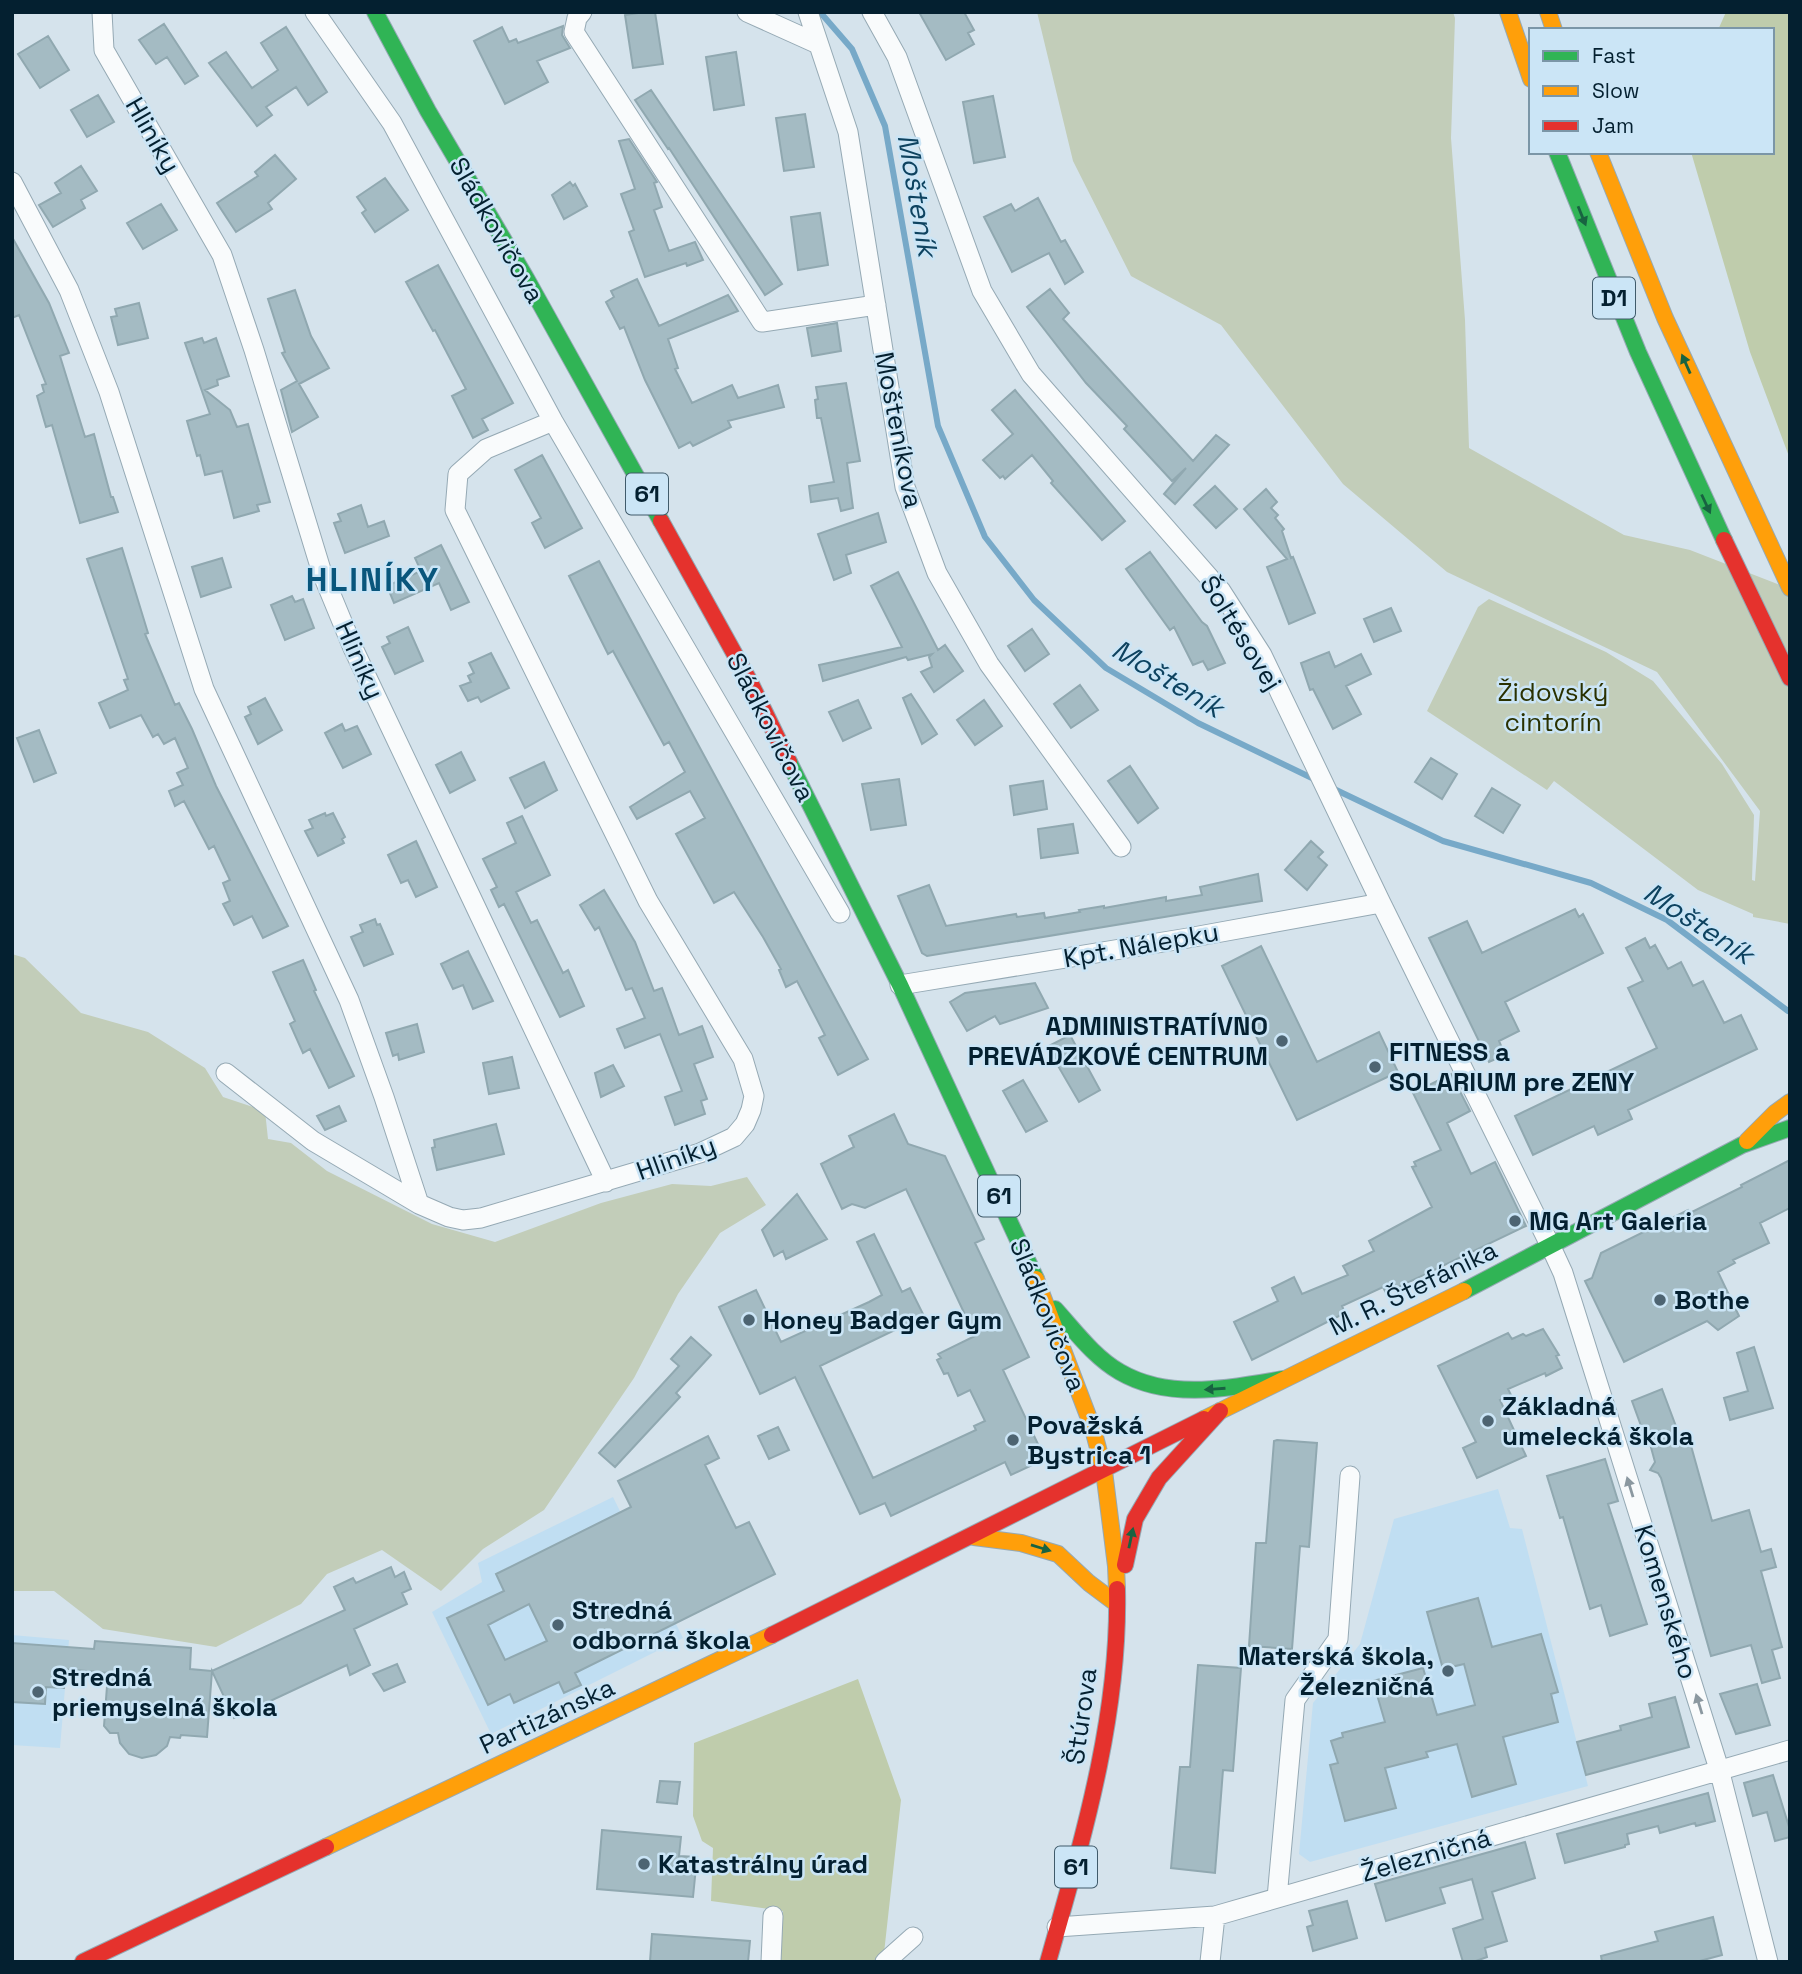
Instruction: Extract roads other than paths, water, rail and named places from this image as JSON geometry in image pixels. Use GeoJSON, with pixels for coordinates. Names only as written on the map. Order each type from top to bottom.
{"type":"FeatureCollection","features":[{"type":"Feature","properties":{"kind":"main road","name":"Sládkovičova"},"geometry":{"type":"LineString","coordinates":[[375,12],[428,111],[533,290],[750,680],[864,917],[900,985],[1044,1297],[1093,1429],[1104,1471]]}},
{"type":"Feature","properties":{"kind":"main road"},"geometry":{"type":"LineString","coordinates":[[1508,12],[1529,73]]}},
{"type":"Feature","properties":{"kind":"main road","name":"D1"},"geometry":{"type":"LineString","coordinates":[[1558,154],[1617,306],[1677,442],[1790,678]]}},
{"type":"Feature","properties":{"kind":"main road","name":"D1"},"geometry":{"type":"LineString","coordinates":[[1599,154],[1656,295],[1714,427],[1790,588]]}},
{"type":"Feature","properties":{"kind":"main road"},"geometry":{"type":"LineString","coordinates":[[840,914],[864,917]]}},
{"type":"Feature","properties":{"kind":"main road","name":"M. R. Štefánika"},"geometry":{"type":"LineString","coordinates":[[1742,1145],[1790,1102]]}},
{"type":"Feature","properties":{"kind":"main road","name":"M. R. Štefánika"},"geometry":{"type":"LineString","coordinates":[[1104,1471],[1220,1410],[1551,1247],[1742,1145],[1790,1128]]}},
{"type":"Feature","properties":{"kind":"main road"},"geometry":{"type":"LineString","coordinates":[[1044,1297],[1089,1346],[1120,1371],[1139,1381],[1191,1391],[1283,1379]]}},
{"type":"Feature","properties":{"kind":"main road"},"geometry":{"type":"LineString","coordinates":[[974,1537],[1021,1542],[1058,1554],[1117,1605],[1135,1519],[1159,1478],[1220,1410]]}},
{"type":"Feature","properties":{"kind":"main road","name":"Partizánska"},"geometry":{"type":"LineString","coordinates":[[83,1962],[506,1763],[974,1537],[1104,1471]]}},
{"type":"Feature","properties":{"kind":"main road","name":"Štúrova"},"geometry":{"type":"LineString","coordinates":[[1048,1962],[1084,1839],[1111,1692],[1117,1605],[1113,1534],[1104,1471]]}},
{"type":"Feature","properties":{"kind":"street","name":"Hliníky"},"geometry":{"type":"LineString","coordinates":[[102,12],[104,50],[222,256],[254,350],[322,573],[353,648],[606,1182]]}},
{"type":"Feature","properties":{"kind":"street","name":"Sládkovičova"},"geometry":{"type":"LineString","coordinates":[[315,12],[393,123],[553,421],[840,914]]}},
{"type":"Feature","properties":{"kind":"street"},"geometry":{"type":"LineString","coordinates":[[582,12],[577,18],[574,32],[762,322],[876,305]]}},
{"type":"Feature","properties":{"kind":"street"},"geometry":{"type":"LineString","coordinates":[[747,12],[818,44]]}},
{"type":"Feature","properties":{"kind":"street","name":"Šoltésovej"},"geometry":{"type":"LineString","coordinates":[[872,12],[897,57],[982,291],[1031,374],[1221,592],[1262,655],[1551,1247]]}},
{"type":"Feature","properties":{"kind":"street","name":"Mošteníkova"},"geometry":{"type":"LineString","coordinates":[[808,14],[848,132],[905,487],[937,573],[989,664],[1121,847]]}},
{"type":"Feature","properties":{"kind":"street"},"geometry":{"type":"LineString","coordinates":[[12,182],[69,290],[109,392],[204,689],[349,1000],[419,1204]]}},
{"type":"Feature","properties":{"kind":"street","name":"Hliníky"},"geometry":{"type":"LineString","coordinates":[[226,1073],[313,1141],[419,1204],[463,1220],[481,1218],[700,1153],[734,1137],[745,1124],[754,1096],[743,1059],[648,901],[455,510],[458,474],[486,449],[553,421]]}},
{"type":"Feature","properties":{"kind":"street","name":"Kpt. Nálepku"},"geometry":{"type":"LineString","coordinates":[[900,985],[1381,903]]}},
{"type":"Feature","properties":{"kind":"street","name":"Komenského"},"geometry":{"type":"LineString","coordinates":[[1551,1247],[1563,1273],[1719,1769],[1768,1962]]}},
{"type":"Feature","properties":{"kind":"street"},"geometry":{"type":"LineString","coordinates":[[1277,1898],[1295,1700],[1338,1639],[1350,1476]]}},
{"type":"Feature","properties":{"kind":"street","name":"Železničná"},"geometry":{"type":"LineString","coordinates":[[1057,1927],[1215,1916],[1790,1750]]}},
{"type":"Feature","properties":{"kind":"street"},"geometry":{"type":"LineString","coordinates":[[771,1962],[772,1916]]}},
{"type":"Feature","properties":{"kind":"street"},"geometry":{"type":"LineString","coordinates":[[1210,1962],[1215,1916]]}},
{"type":"Feature","properties":{"kind":"street"},"geometry":{"type":"LineString","coordinates":[[885,1962],[913,1937]]}},
{"type":"Feature","properties":{"kind":"waterway","name":"Mošteník"},"geometry":{"type":"LineString","coordinates":[[820,12],[852,49],[885,126],[938,426],[985,537],[1034,600],[1106,668],[1198,723],[1316,780]]}},
{"type":"Feature","properties":{"kind":"waterway","name":"Mošteník"},"geometry":{"type":"LineString","coordinates":[[1332,788],[1443,841],[1591,883],[1667,920],[1788,1011]]}},
{"type":"Feature","properties":{"kind":"place","name":"ADMINISTRATÍVNO PREVÁDZKOVÉ CENTRUM"},"geometry":{"type":"Point","coordinates":[1282,1041]}},
{"type":"Feature","properties":{"kind":"place","name":"FITNESS a SOLARIUM pre ZENY"},"geometry":{"type":"Point","coordinates":[1375,1067]}},
{"type":"Feature","properties":{"kind":"place","name":"MG Art Galeria"},"geometry":{"type":"Point","coordinates":[1515,1221]}},
{"type":"Feature","properties":{"kind":"place","name":"Bothe"},"geometry":{"type":"Point","coordinates":[1660,1300]}},
{"type":"Feature","properties":{"kind":"place","name":"Honey Badger Gym"},"geometry":{"type":"Point","coordinates":[749,1320]}},
{"type":"Feature","properties":{"kind":"place","name":"Základná umelecká škola"},"geometry":{"type":"Point","coordinates":[1488,1421]}},
{"type":"Feature","properties":{"kind":"place","name":"Považská Bystrica 1"},"geometry":{"type":"Point","coordinates":[1013,1440]}},
{"type":"Feature","properties":{"kind":"place","name":"Stredná odborná škola"},"geometry":{"type":"Point","coordinates":[558,1625]}},
{"type":"Feature","properties":{"kind":"place","name":"Materská škola, Železničná"},"geometry":{"type":"Point","coordinates":[1448,1671]}},
{"type":"Feature","properties":{"kind":"place","name":"Stredná priemyselná škola"},"geometry":{"type":"Point","coordinates":[38,1692]}},
{"type":"Feature","properties":{"kind":"place","name":"Katastrálny úrad"},"geometry":{"type":"Point","coordinates":[644,1864]}},
{"type":"Feature","properties":{"kind":"district","name":"HLINÍKY"},"geometry":{"type":"Point","coordinates":[373,579]}},
{"type":"Feature","properties":{"kind":"park label","name":"Židovský cintorín"},"geometry":{"type":"Point","coordinates":[1553,707]}}]}
